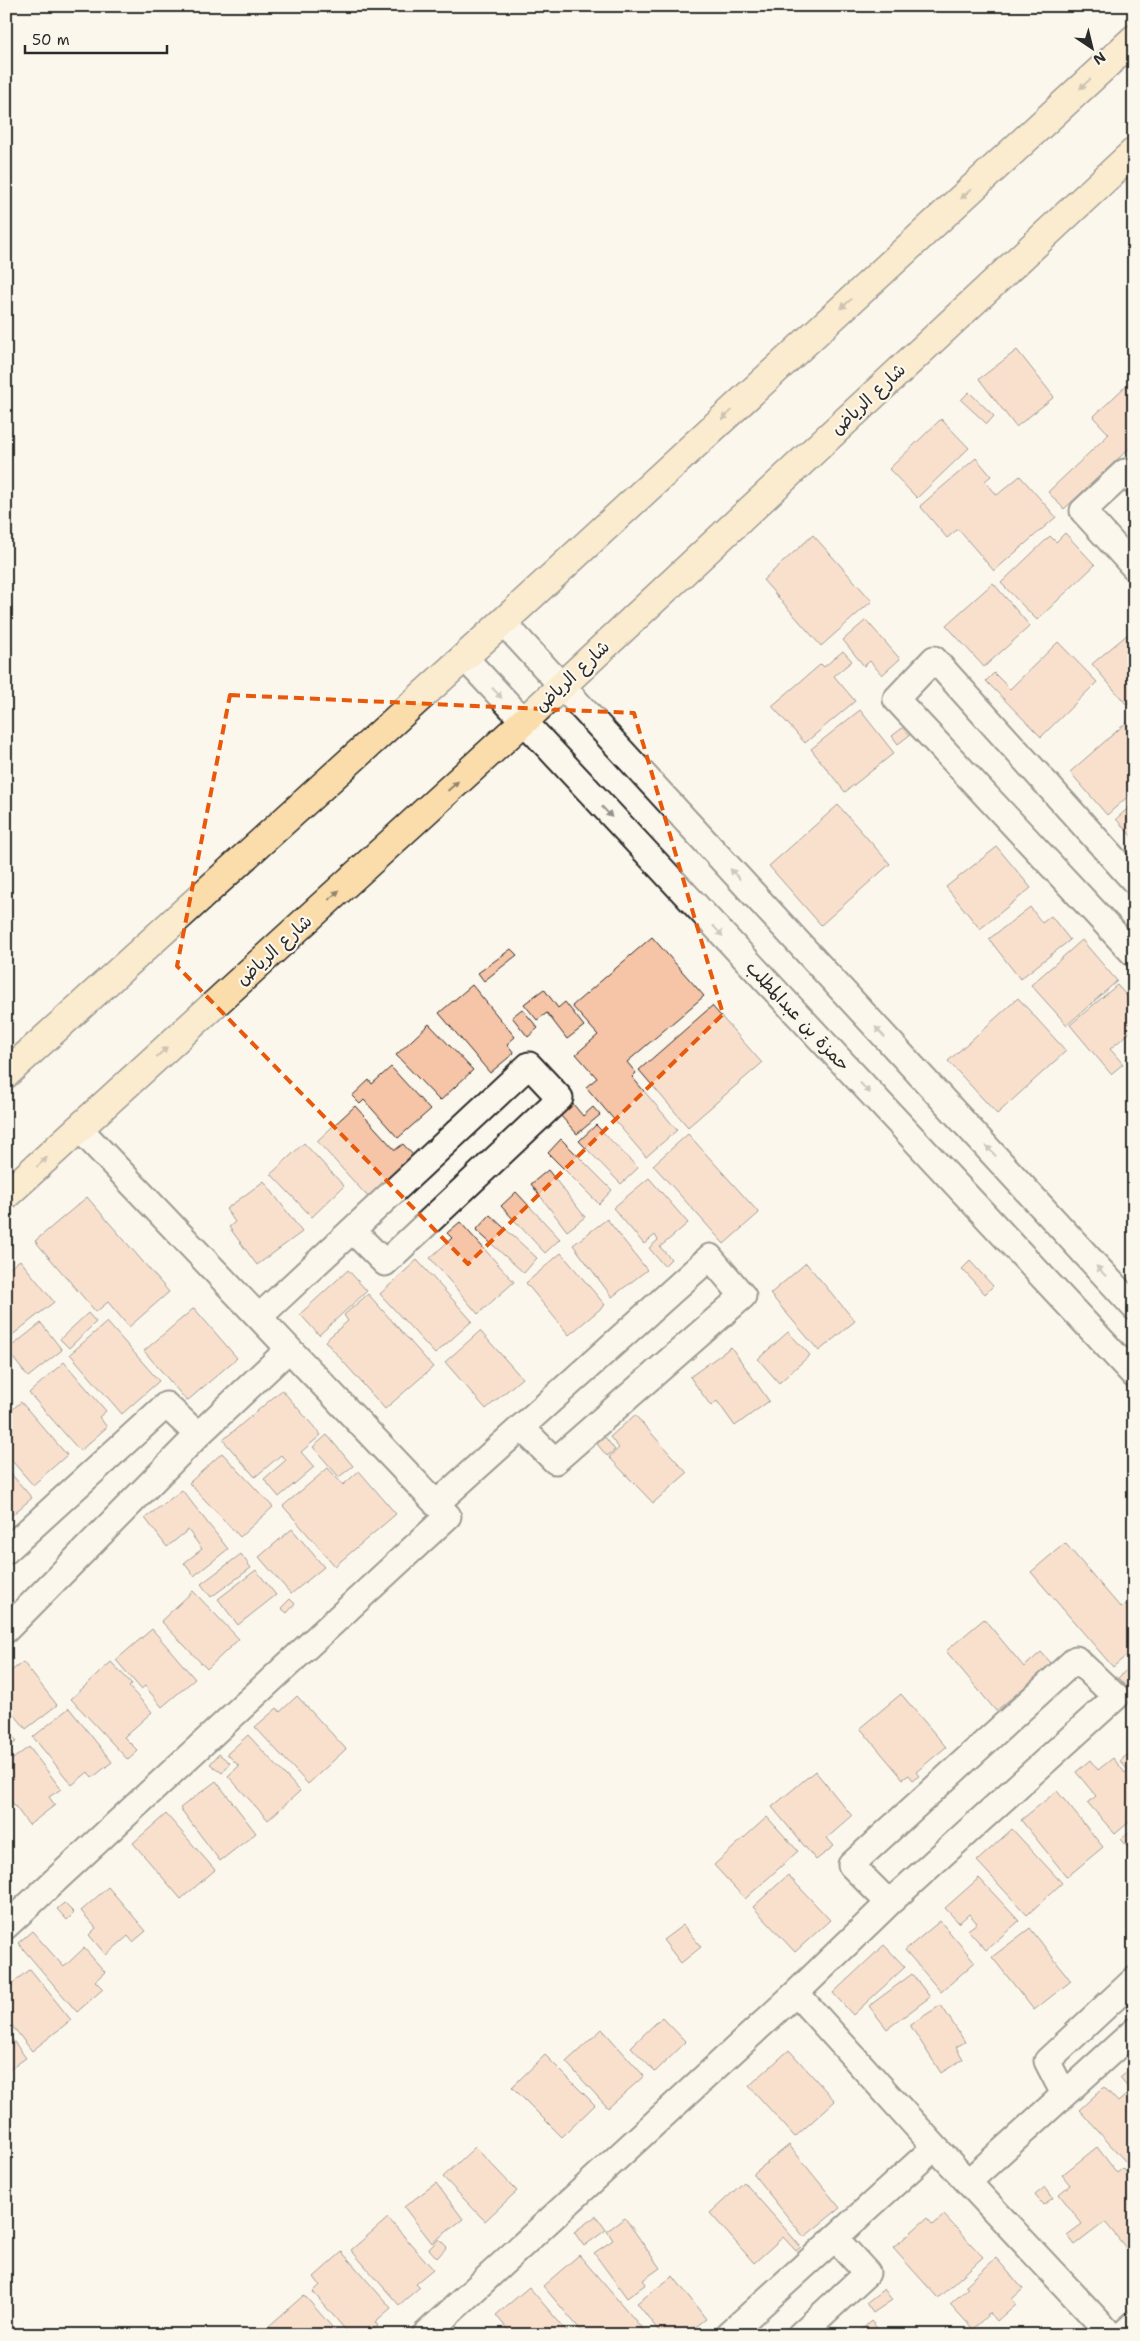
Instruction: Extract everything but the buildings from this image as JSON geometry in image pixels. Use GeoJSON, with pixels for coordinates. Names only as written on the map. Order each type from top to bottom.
{"type":"FeatureCollection","features":[{"type":"Feature","properties":{"kind":"main road"},"geometry":{"type":"LineString","coordinates":[[6,1074],[464,657],[1134,39]]}},
{"type":"Feature","properties":{"kind":"main road","name":"شارع الرياض"},"geometry":{"type":"LineString","coordinates":[[6,1195],[523,722],[1134,152]]}},
{"type":"Feature","properties":{"kind":"street"},"geometry":{"type":"LineString","coordinates":[[1134,482],[1125,472],[1083,511],[1134,567]]}},
{"type":"Feature","properties":{"kind":"street"},"geometry":{"type":"LineString","coordinates":[[502,622],[1134,1307]]}},
{"type":"Feature","properties":{"kind":"street","name":"حمزة بن عبدالمطلب"},"geometry":{"type":"LineString","coordinates":[[464,657],[1134,1375]]}},
{"type":"Feature","properties":{"kind":"street"},"geometry":{"type":"LineString","coordinates":[[1134,880],[934,659],[896,699],[1134,954]]}},
{"type":"Feature","properties":{"kind":"street"},"geometry":{"type":"LineString","coordinates":[[259,1317],[352,1230],[529,1065],[560,1098],[385,1263],[352,1230]]}},
{"type":"Feature","properties":{"kind":"street"},"geometry":{"type":"LineString","coordinates":[[6,1926],[448,1516],[79,1128]]}},
{"type":"Feature","properties":{"kind":"street"},"geometry":{"type":"LineString","coordinates":[[436,1504],[521,1427],[710,1257],[743,1296],[555,1462],[521,1427]]}},
{"type":"Feature","properties":{"kind":"street"},"geometry":{"type":"LineString","coordinates":[[6,1630],[198,1435],[289,1349]]}},
{"type":"Feature","properties":{"kind":"street"},"geometry":{"type":"LineString","coordinates":[[6,1551],[166,1405],[198,1435]]}},
{"type":"Feature","properties":{"kind":"street"},"geometry":{"type":"LineString","coordinates":[[425,2335],[796,1992],[889,1903],[1116,1697],[1076,1659],[851,1865],[889,1903]]}},
{"type":"Feature","properties":{"kind":"street"},"geometry":{"type":"LineString","coordinates":[[1064,2094],[1047,2061],[1134,1980]]}},
{"type":"Feature","properties":{"kind":"street"},"geometry":{"type":"LineString","coordinates":[[796,1992],[935,2147],[1111,2335]]}},
{"type":"Feature","properties":{"kind":"street"},"geometry":{"type":"LineString","coordinates":[[968,2182],[1134,2031]]}},
{"type":"Feature","properties":{"kind":"street"},"geometry":{"type":"LineString","coordinates":[[728,2335],[935,2147]]}},
{"type":"Feature","properties":{"kind":"street"},"geometry":{"type":"LineString","coordinates":[[800,2335],[867,2273],[835,2238]]}},
{"type":"Feature","properties":{"kind":"street"},"geometry":{"type":"LineString","coordinates":[[1122,2335],[1134,2324]]}},
{"type":"Feature","properties":{"kind":"highlighted area"},"geometry":{"type":"Polygon","coordinates":[[[230,695],[634,713],[723,1014],[468,1264],[177,966],[230,695]]]}}]}
